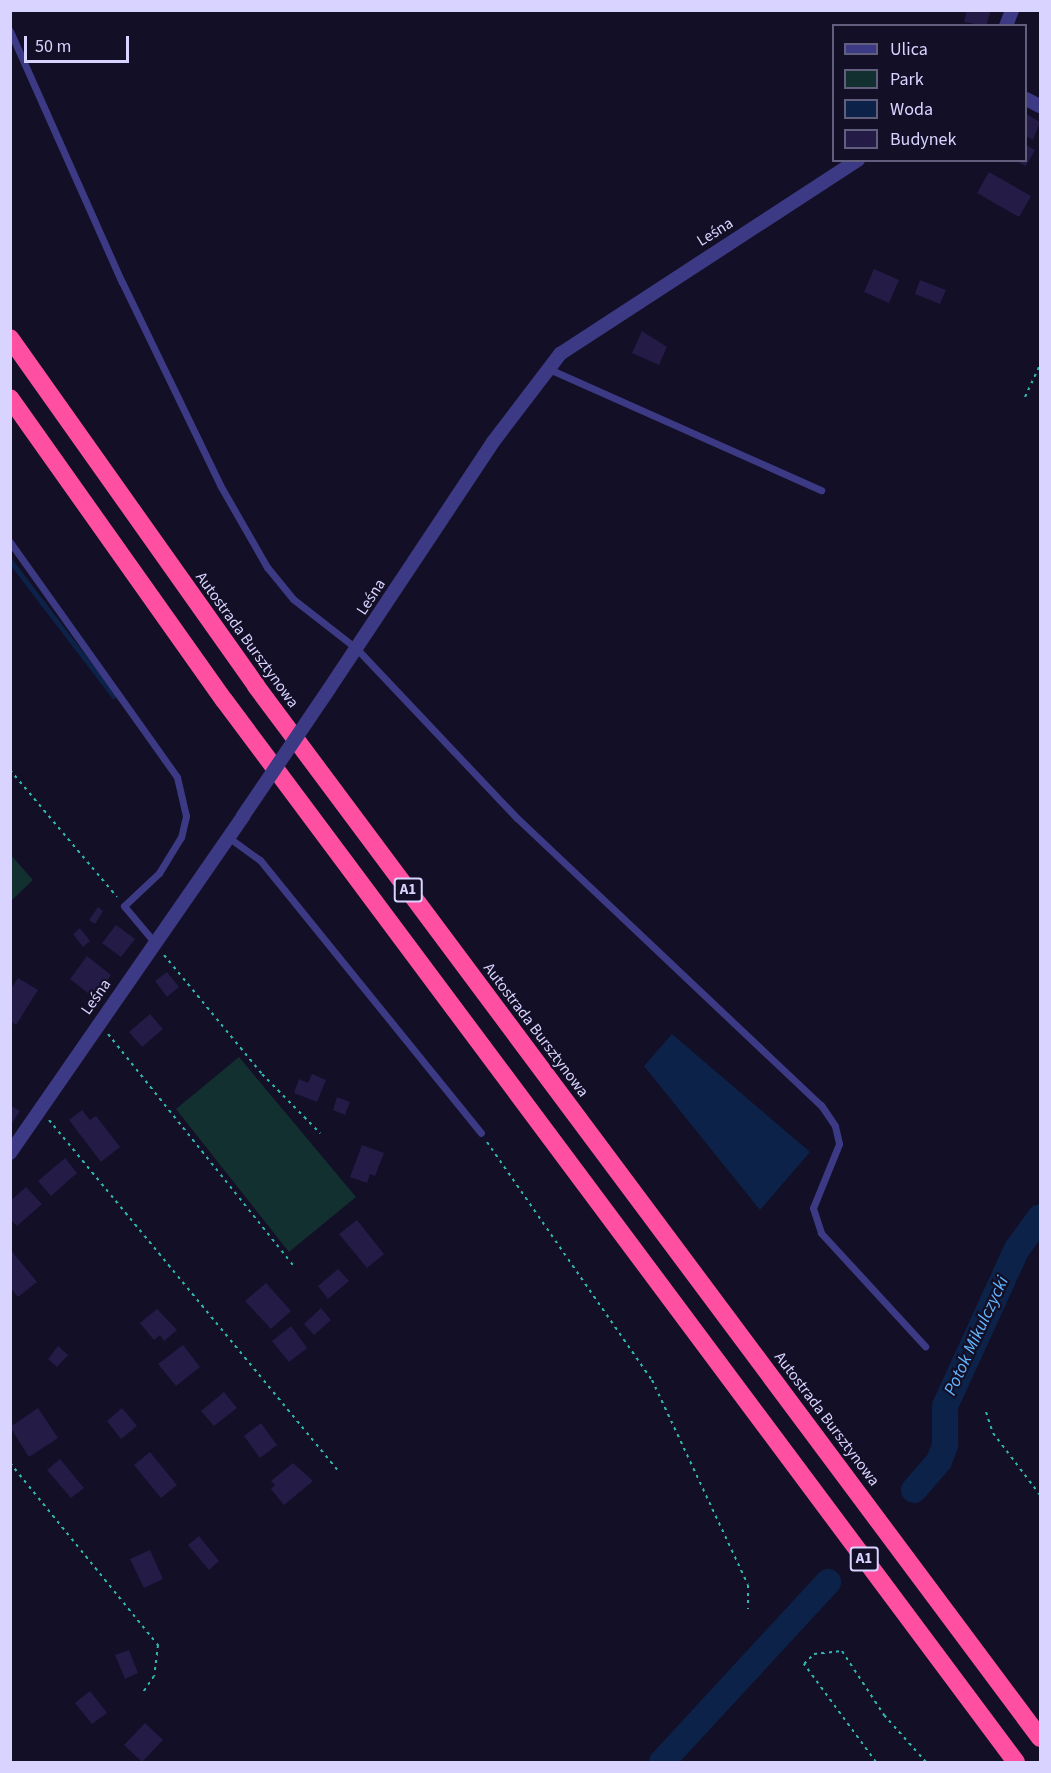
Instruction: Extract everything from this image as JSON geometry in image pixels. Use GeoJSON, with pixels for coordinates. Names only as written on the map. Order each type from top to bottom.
{"type":"FeatureCollection","features":[{"type":"Feature","properties":{"kind":"highway","name":"Autostrada Bursztynowa"},"geometry":{"type":"LineString","coordinates":[[10,338],[256,686],[1041,1738]]}},
{"type":"Feature","properties":{"kind":"highway","name":"A1"},"geometry":{"type":"LineString","coordinates":[[10,398],[218,691],[1016,1762]]}},
{"type":"Feature","properties":{"kind":"street"},"geometry":{"type":"LineString","coordinates":[[1027,99],[1041,106]]}},
{"type":"Feature","properties":{"kind":"street","name":"Leśna"},"geometry":{"type":"LineString","coordinates":[[10,1153],[243,816],[547,368],[583,336],[855,162]]}},
{"type":"Feature","properties":{"kind":"lane"},"geometry":{"type":"LineString","coordinates":[[10,31],[122,282],[248,539],[293,599],[356,648],[479,780],[821,1106],[835,1126],[839,1144],[813,1208],[822,1233],[925,1346]]}},
{"type":"Feature","properties":{"kind":"lane"},"geometry":{"type":"LineString","coordinates":[[547,368],[821,490]]}},
{"type":"Feature","properties":{"kind":"lane"},"geometry":{"type":"LineString","coordinates":[[10,542],[169,759],[184,798],[186,816],[174,852],[124,906],[154,943]]}},
{"type":"Feature","properties":{"kind":"lane"},"geometry":{"type":"LineString","coordinates":[[228,837],[260,860],[481,1133]]}},
{"type":"Feature","properties":{"kind":"path"},"geometry":{"type":"LineString","coordinates":[[1025,397],[1041,365]]}},
{"type":"Feature","properties":{"kind":"path"},"geometry":{"type":"LineString","coordinates":[[10,770],[124,906]]}},
{"type":"Feature","properties":{"kind":"path"},"geometry":{"type":"LineString","coordinates":[[154,943],[262,1074],[321,1132]]}},
{"type":"Feature","properties":{"kind":"path"},"geometry":{"type":"LineString","coordinates":[[99,1023],[293,1265]]}},
{"type":"Feature","properties":{"kind":"path"},"geometry":{"type":"LineString","coordinates":[[40,1108],[340,1473]]}},
{"type":"Feature","properties":{"kind":"path"},"geometry":{"type":"LineString","coordinates":[[481,1133],[652,1380],[748,1585],[748,1609]]}},
{"type":"Feature","properties":{"kind":"path"},"geometry":{"type":"LineString","coordinates":[[986,1412],[993,1433],[1041,1495]]}},
{"type":"Feature","properties":{"kind":"path"},"geometry":{"type":"LineString","coordinates":[[10,1463],[158,1645],[154,1676],[142,1694]]}},
{"type":"Feature","properties":{"kind":"path"},"geometry":{"type":"LineString","coordinates":[[876,1762],[804,1664],[814,1654],[842,1651],[890,1723],[926,1762]]}},
{"type":"Feature","properties":{"kind":"green space"},"geometry":{"type":"Polygon","coordinates":[[[10,854],[33,880],[11,901],[10,901],[10,854]]]}},
{"type":"Feature","properties":{"kind":"green space"},"geometry":{"type":"Polygon","coordinates":[[[239,1057],[356,1197],[289,1252],[176,1109],[239,1057]]]}},
{"type":"Feature","properties":{"kind":"water"},"geometry":{"type":"Polygon","coordinates":[[[672,1034],[810,1152],[760,1210],[644,1066],[672,1034]]]}},
{"type":"Feature","properties":{"kind":"building"},"geometry":{"type":"Polygon","coordinates":[[[967,10],[991,10],[987,24],[964,22],[967,10]]]}},
{"type":"Feature","properties":{"kind":"building"},"geometry":{"type":"Polygon","coordinates":[[[1027,115],[1040,122],[1033,140],[1027,137],[1027,115]]]}},
{"type":"Feature","properties":{"kind":"building"},"geometry":{"type":"Polygon","coordinates":[[[1027,146],[1035,150],[1026,166],[1018,162],[1027,162],[1027,146]]]}},
{"type":"Feature","properties":{"kind":"building"},"geometry":{"type":"Polygon","coordinates":[[[989,172],[1031,196],[1019,217],[977,193],[989,172]]]}},
{"type":"Feature","properties":{"kind":"building"},"geometry":{"type":"Polygon","coordinates":[[[874,269],[899,280],[889,303],[864,292],[874,269]]]}},
{"type":"Feature","properties":{"kind":"building"},"geometry":{"type":"Polygon","coordinates":[[[920,280],[946,290],[940,304],[915,294],[920,280]]]}},
{"type":"Feature","properties":{"kind":"building"},"geometry":{"type":"Polygon","coordinates":[[[642,331],[667,347],[659,365],[632,353],[642,331]]]}},
{"type":"Feature","properties":{"kind":"building"},"geometry":{"type":"Polygon","coordinates":[[[98,907],[103,911],[95,924],[89,920],[98,907]]]}},
{"type":"Feature","properties":{"kind":"building"},"geometry":{"type":"Polygon","coordinates":[[[116,925],[135,939],[121,957],[102,943],[116,925]]]}},
{"type":"Feature","properties":{"kind":"building"},"geometry":{"type":"Polygon","coordinates":[[[80,928],[90,941],[83,947],[73,934],[80,928]]]}},
{"type":"Feature","properties":{"kind":"building"},"geometry":{"type":"Polygon","coordinates":[[[87,956],[111,975],[94,998],[70,979],[87,956]]]}},
{"type":"Feature","properties":{"kind":"building"},"geometry":{"type":"Polygon","coordinates":[[[167,972],[179,987],[167,997],[155,981],[167,972]]]}},
{"type":"Feature","properties":{"kind":"building"},"geometry":{"type":"Polygon","coordinates":[[[18,978],[38,990],[16,1025],[10,1021],[10,990],[18,978]]]}},
{"type":"Feature","properties":{"kind":"building"},"geometry":{"type":"Polygon","coordinates":[[[150,1014],[163,1029],[142,1047],[129,1032],[150,1014]]]}},
{"type":"Feature","properties":{"kind":"building"},"geometry":{"type":"Polygon","coordinates":[[[312,1074],[326,1080],[317,1102],[294,1093],[299,1079],[308,1083],[312,1074]]]}},
{"type":"Feature","properties":{"kind":"building"},"geometry":{"type":"Polygon","coordinates":[[[337,1097],[350,1102],[345,1115],[333,1110],[337,1097]]]}},
{"type":"Feature","properties":{"kind":"building"},"geometry":{"type":"Polygon","coordinates":[[[10,1105],[20,1111],[10,1126],[10,1105]]]}},
{"type":"Feature","properties":{"kind":"building"},"geometry":{"type":"Polygon","coordinates":[[[82,1110],[90,1120],[96,1116],[120,1147],[101,1162],[69,1120],[82,1110]]]}},
{"type":"Feature","properties":{"kind":"building"},"geometry":{"type":"Polygon","coordinates":[[[362,1145],[384,1153],[375,1176],[370,1174],[367,1183],[350,1177],[362,1145]]]}},
{"type":"Feature","properties":{"kind":"building"},"geometry":{"type":"Polygon","coordinates":[[[65,1158],[77,1173],[51,1196],[38,1181],[65,1158]]]}},
{"type":"Feature","properties":{"kind":"building"},"geometry":{"type":"Polygon","coordinates":[[[26,1187],[42,1204],[17,1226],[10,1219],[10,1201],[26,1187]]]}},
{"type":"Feature","properties":{"kind":"building"},"geometry":{"type":"Polygon","coordinates":[[[357,1220],[384,1254],[367,1268],[339,1234],[357,1220]]]}},
{"type":"Feature","properties":{"kind":"building"},"geometry":{"type":"Polygon","coordinates":[[[10,1249],[37,1282],[18,1297],[10,1288],[10,1249]]]}},
{"type":"Feature","properties":{"kind":"building"},"geometry":{"type":"Polygon","coordinates":[[[338,1269],[349,1281],[328,1299],[318,1286],[338,1269]]]}},
{"type":"Feature","properties":{"kind":"building"},"geometry":{"type":"Polygon","coordinates":[[[266,1283],[291,1311],[271,1329],[245,1301],[266,1283]]]}},
{"type":"Feature","properties":{"kind":"building"},"geometry":{"type":"Polygon","coordinates":[[[321,1308],[331,1320],[314,1335],[304,1324],[321,1308]]]}},
{"type":"Feature","properties":{"kind":"building"},"geometry":{"type":"Polygon","coordinates":[[[157,1309],[177,1330],[164,1341],[160,1335],[154,1340],[140,1323],[157,1309]]]}},
{"type":"Feature","properties":{"kind":"building"},"geometry":{"type":"Polygon","coordinates":[[[291,1326],[307,1348],[289,1362],[272,1341],[291,1326]]]}},
{"type":"Feature","properties":{"kind":"building"},"geometry":{"type":"Polygon","coordinates":[[[183,1345],[200,1367],[176,1386],[158,1364],[183,1345]]]}},
{"type":"Feature","properties":{"kind":"building"},"geometry":{"type":"Polygon","coordinates":[[[58,1346],[68,1355],[57,1367],[48,1359],[58,1346]]]}},
{"type":"Feature","properties":{"kind":"building"},"geometry":{"type":"Polygon","coordinates":[[[224,1392],[237,1408],[214,1426],[201,1411],[224,1392]]]}},
{"type":"Feature","properties":{"kind":"building"},"geometry":{"type":"Polygon","coordinates":[[[38,1408],[58,1438],[29,1457],[10,1427],[38,1408]]]}},
{"type":"Feature","properties":{"kind":"building"},"geometry":{"type":"Polygon","coordinates":[[[122,1408],[137,1426],[121,1439],[107,1421],[122,1408]]]}},
{"type":"Feature","properties":{"kind":"building"},"geometry":{"type":"Polygon","coordinates":[[[261,1423],[277,1445],[260,1458],[244,1436],[261,1423]]]}},
{"type":"Feature","properties":{"kind":"building"},"geometry":{"type":"Polygon","coordinates":[[[150,1452],[177,1485],[161,1498],[134,1465],[150,1452]]]}},
{"type":"Feature","properties":{"kind":"building"},"geometry":{"type":"Polygon","coordinates":[[[60,1459],[84,1488],[71,1498],[47,1470],[60,1459]]]}},
{"type":"Feature","properties":{"kind":"building"},"geometry":{"type":"Polygon","coordinates":[[[293,1463],[313,1481],[284,1505],[271,1489],[275,1485],[271,1481],[293,1463]]]}},
{"type":"Feature","properties":{"kind":"building"},"geometry":{"type":"Polygon","coordinates":[[[199,1536],[219,1561],[209,1570],[188,1545],[199,1536]]]}},
{"type":"Feature","properties":{"kind":"building"},"geometry":{"type":"Polygon","coordinates":[[[150,1550],[163,1579],[144,1588],[130,1559],[150,1550]]]}},
{"type":"Feature","properties":{"kind":"building"},"geometry":{"type":"Polygon","coordinates":[[[129,1650],[138,1673],[125,1679],[115,1655],[129,1650]]]}},
{"type":"Feature","properties":{"kind":"building"},"geometry":{"type":"Polygon","coordinates":[[[90,1691],[107,1713],[92,1724],[75,1703],[90,1691]]]}},
{"type":"Feature","properties":{"kind":"building"},"geometry":{"type":"Polygon","coordinates":[[[145,1723],[163,1740],[142,1762],[124,1745],[145,1723]]]}},
{"type":"Feature","properties":{"kind":"waterway"},"geometry":{"type":"LineString","coordinates":[[10,560],[114,696]]}},
{"type":"Feature","properties":{"kind":"waterway","name":"Potok Mikulczycki"},"geometry":{"type":"LineString","coordinates":[[914,1490],[939,1461],[945,1445],[945,1406],[1017,1249],[1040,1217]]}},
{"type":"Feature","properties":{"kind":"waterway","name":"Potok Mikulczycki"},"geometry":{"type":"LineString","coordinates":[[662,1762],[828,1582]]}}]}
